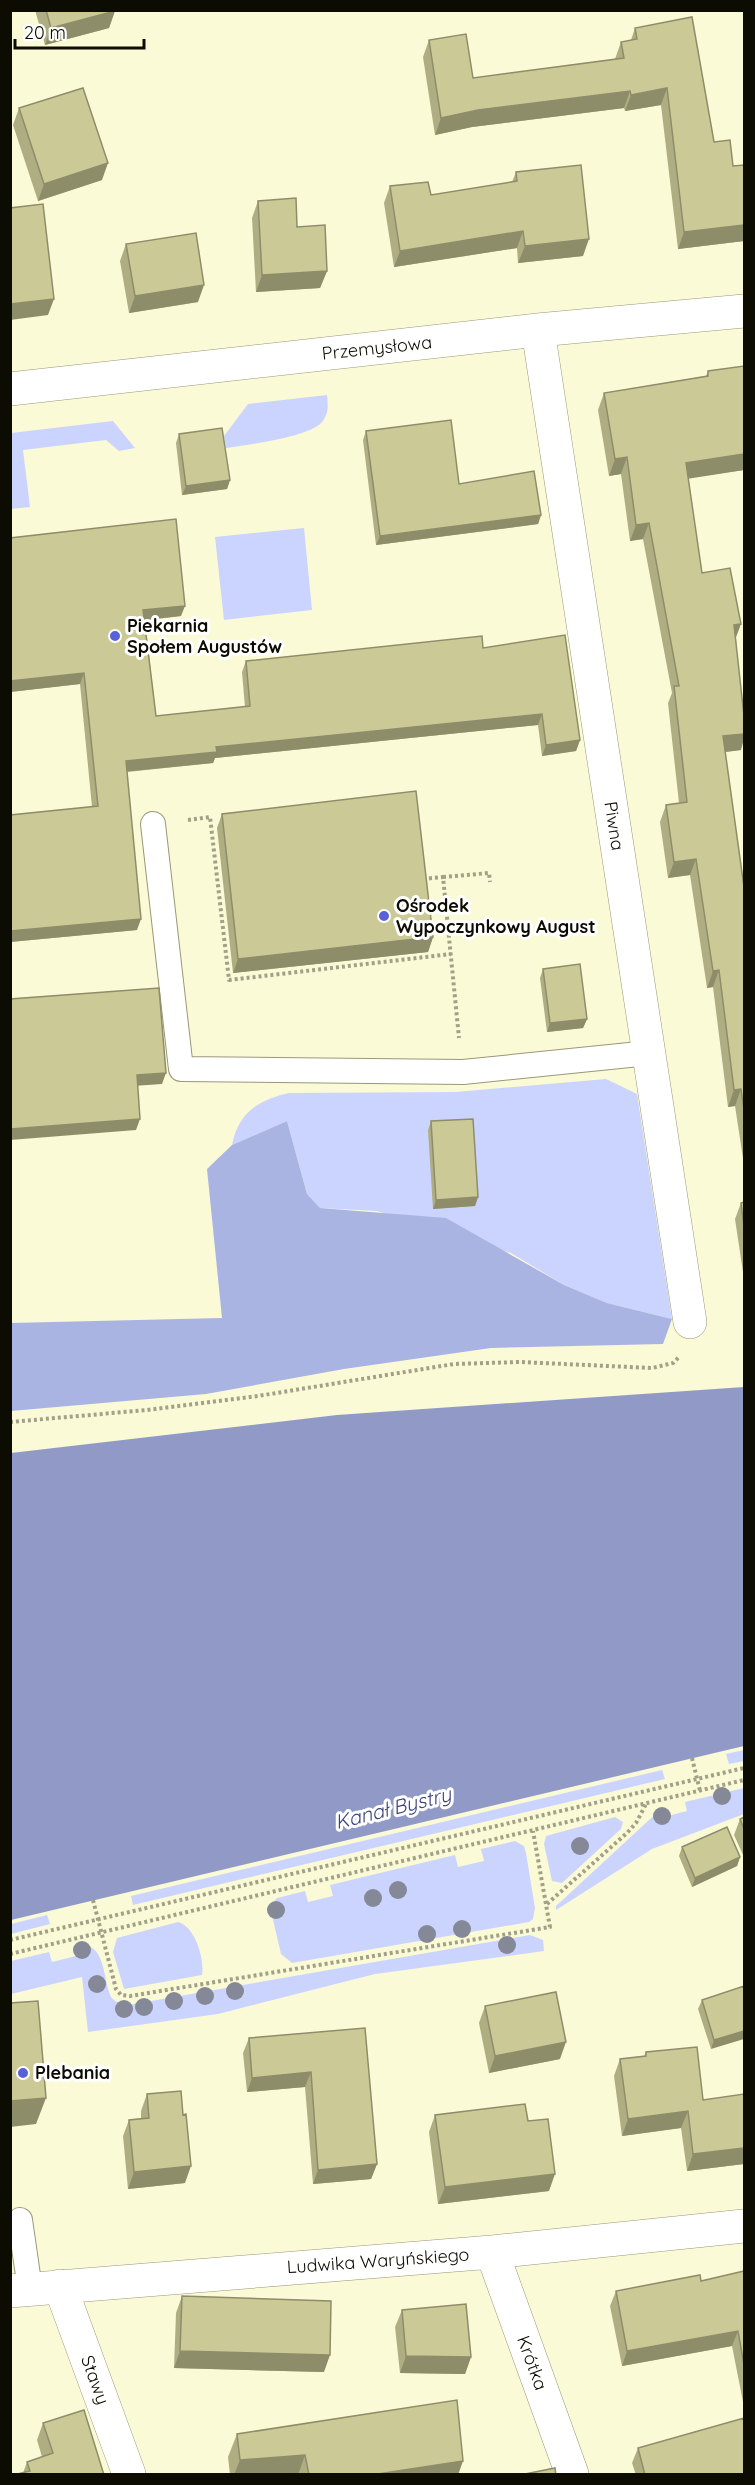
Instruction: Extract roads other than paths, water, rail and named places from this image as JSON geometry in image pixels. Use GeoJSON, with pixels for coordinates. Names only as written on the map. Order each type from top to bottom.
{"type":"FeatureCollection","features":[{"type":"Feature","properties":{"kind":"street","name":"Przemysłowa"},"geometry":{"type":"LineString","coordinates":[[10,389],[538,330],[744,311]]}},
{"type":"Feature","properties":{"kind":"street","name":"Piwna"},"geometry":{"type":"LineString","coordinates":[[538,330],[690,1322]]}},
{"type":"Feature","properties":{"kind":"street","name":"Ludwika Waryńskiego"},"geometry":{"type":"LineString","coordinates":[[33,2289],[492,2252],[744,2226]]}},
{"type":"Feature","properties":{"kind":"street","name":"Krótka"},"geometry":{"type":"LineString","coordinates":[[492,2252],[572,2475]]}},
{"type":"Feature","properties":{"kind":"street","name":"Stawy"},"geometry":{"type":"LineString","coordinates":[[33,2289],[129,2475]]}},
{"type":"Feature","properties":{"kind":"lane"},"geometry":{"type":"LineString","coordinates":[[153,824],[181,1069],[463,1072],[649,1053]]}},
{"type":"Feature","properties":{"kind":"lane"},"geometry":{"type":"LineString","coordinates":[[20,2220],[33,2289]]}},
{"type":"Feature","properties":{"kind":"water","name":"Kanał Bystry"},"geometry":{"type":"Polygon","coordinates":[[[744,1387],[744,1746],[11,1920],[11,1453],[337,1415],[744,1387]]]}},
{"type":"Feature","properties":{"kind":"place","name":"Piekarnia Społem Augustów"},"geometry":{"type":"Point","coordinates":[115,636]}},
{"type":"Feature","properties":{"kind":"place","name":"Ośrodek Wypoczynkowy August"},"geometry":{"type":"Point","coordinates":[384,916]}},
{"type":"Feature","properties":{"kind":"place","name":"Plebania"},"geometry":{"type":"Point","coordinates":[23,2073]}}]}
